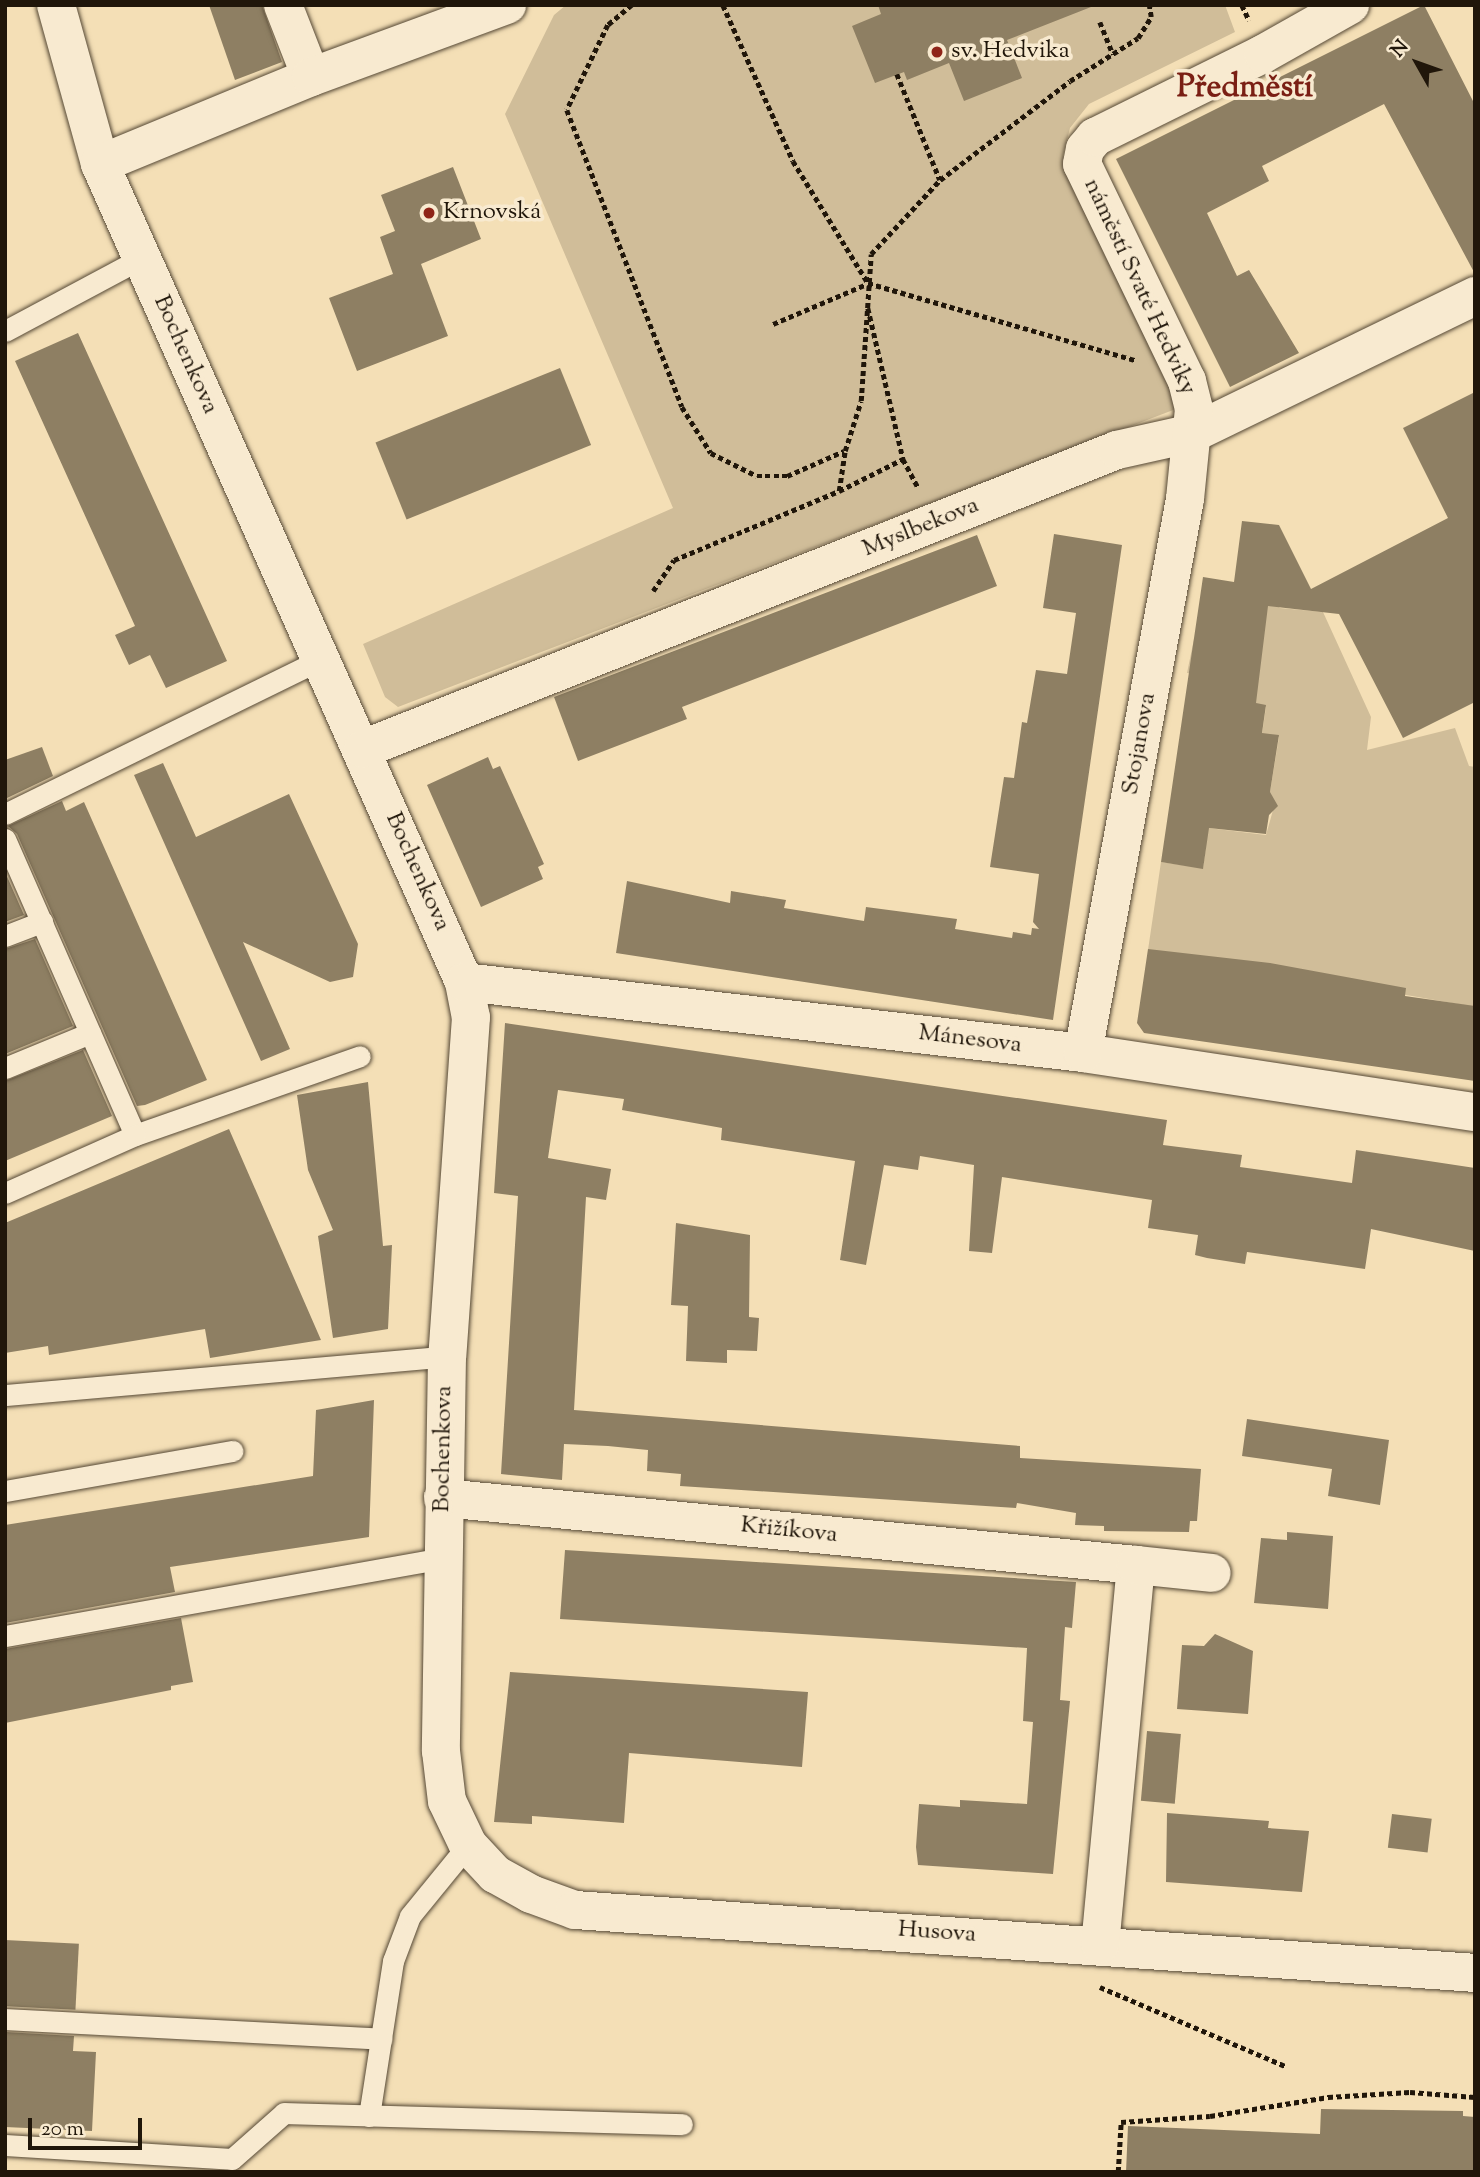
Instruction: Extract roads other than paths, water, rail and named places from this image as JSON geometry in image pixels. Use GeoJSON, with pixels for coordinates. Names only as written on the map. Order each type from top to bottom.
{"type":"FeatureCollection","features":[{"type":"Feature","properties":{"kind":"street","name":"Bochenkova"},"geometry":{"type":"LineString","coordinates":[[56,5],[100,163],[464,982],[471,1017],[447,1356],[443,1498],[441,1751],[447,1801]]}},
{"type":"Feature","properties":{"kind":"street"},"geometry":{"type":"LineString","coordinates":[[283,5],[311,77]]}},
{"type":"Feature","properties":{"kind":"street"},"geometry":{"type":"LineString","coordinates":[[100,163],[311,77],[507,5]]}},
{"type":"Feature","properties":{"kind":"street","name":"náměstí Svaté Hedviky"},"geometry":{"type":"LineString","coordinates":[[1193,433],[1194,409],[1183,373],[1082,164],[1085,149],[1095,137],[1264,54],[1350,5]]}},
{"type":"Feature","properties":{"kind":"street","name":"Myslbekova"},"geometry":{"type":"LineString","coordinates":[[363,750],[1117,450],[1193,433],[1475,296]]}},
{"type":"Feature","properties":{"kind":"street","name":"Stojanova"},"geometry":{"type":"LineString","coordinates":[[1083,1053],[1185,499],[1193,433]]}},
{"type":"Feature","properties":{"kind":"street","name":"Mánesova"},"geometry":{"type":"LineString","coordinates":[[464,982],[1083,1053],[1475,1112]]}},
{"type":"Feature","properties":{"kind":"street","name":"Křižíkova"},"geometry":{"type":"LineString","coordinates":[[443,1498],[1212,1573]]}},
{"type":"Feature","properties":{"kind":"street"},"geometry":{"type":"LineString","coordinates":[[1100,1944],[1136,1565]]}},
{"type":"Feature","properties":{"kind":"street","name":"Husova"},"geometry":{"type":"LineString","coordinates":[[447,1801],[468,1845],[495,1874],[531,1894],[575,1910],[1100,1944],[1475,1973]]}},
{"type":"Feature","properties":{"kind":"lane"},"geometry":{"type":"LineString","coordinates":[[5,331],[142,258]]}},
{"type":"Feature","properties":{"kind":"lane"},"geometry":{"type":"LineString","coordinates":[[5,814],[322,659]]}},
{"type":"Feature","properties":{"kind":"lane"},"geometry":{"type":"LineString","coordinates":[[5,839],[135,1135]]}},
{"type":"Feature","properties":{"kind":"lane"},"geometry":{"type":"LineString","coordinates":[[5,936],[42,922]]}},
{"type":"Feature","properties":{"kind":"lane"},"geometry":{"type":"LineString","coordinates":[[5,1068],[90,1033]]}},
{"type":"Feature","properties":{"kind":"lane"},"geometry":{"type":"LineString","coordinates":[[5,1193],[135,1135],[359,1056]]}},
{"type":"Feature","properties":{"kind":"lane"},"geometry":{"type":"LineString","coordinates":[[5,1395],[447,1356]]}},
{"type":"Feature","properties":{"kind":"lane"},"geometry":{"type":"LineString","coordinates":[[5,1491],[233,1451]]}},
{"type":"Feature","properties":{"kind":"lane"},"geometry":{"type":"LineString","coordinates":[[5,1636],[442,1558]]}},
{"type":"Feature","properties":{"kind":"lane"},"geometry":{"type":"LineString","coordinates":[[369,2116],[393,1961],[410,1916],[468,1845]]}},
{"type":"Feature","properties":{"kind":"lane"},"geometry":{"type":"LineString","coordinates":[[5,2019],[381,2039]]}},
{"type":"Feature","properties":{"kind":"lane"},"geometry":{"type":"LineString","coordinates":[[5,2145],[232,2159],[284,2113],[682,2124]]}},
{"type":"Feature","properties":{"kind":"place","name":"sv. Hedvika"},"geometry":{"type":"Point","coordinates":[937,52]}},
{"type":"Feature","properties":{"kind":"place","name":"Krnovská"},"geometry":{"type":"Point","coordinates":[429,213]}},
{"type":"Feature","properties":{"kind":"district","name":"Předměstí"},"geometry":{"type":"Point","coordinates":[1245,88]}}]}
